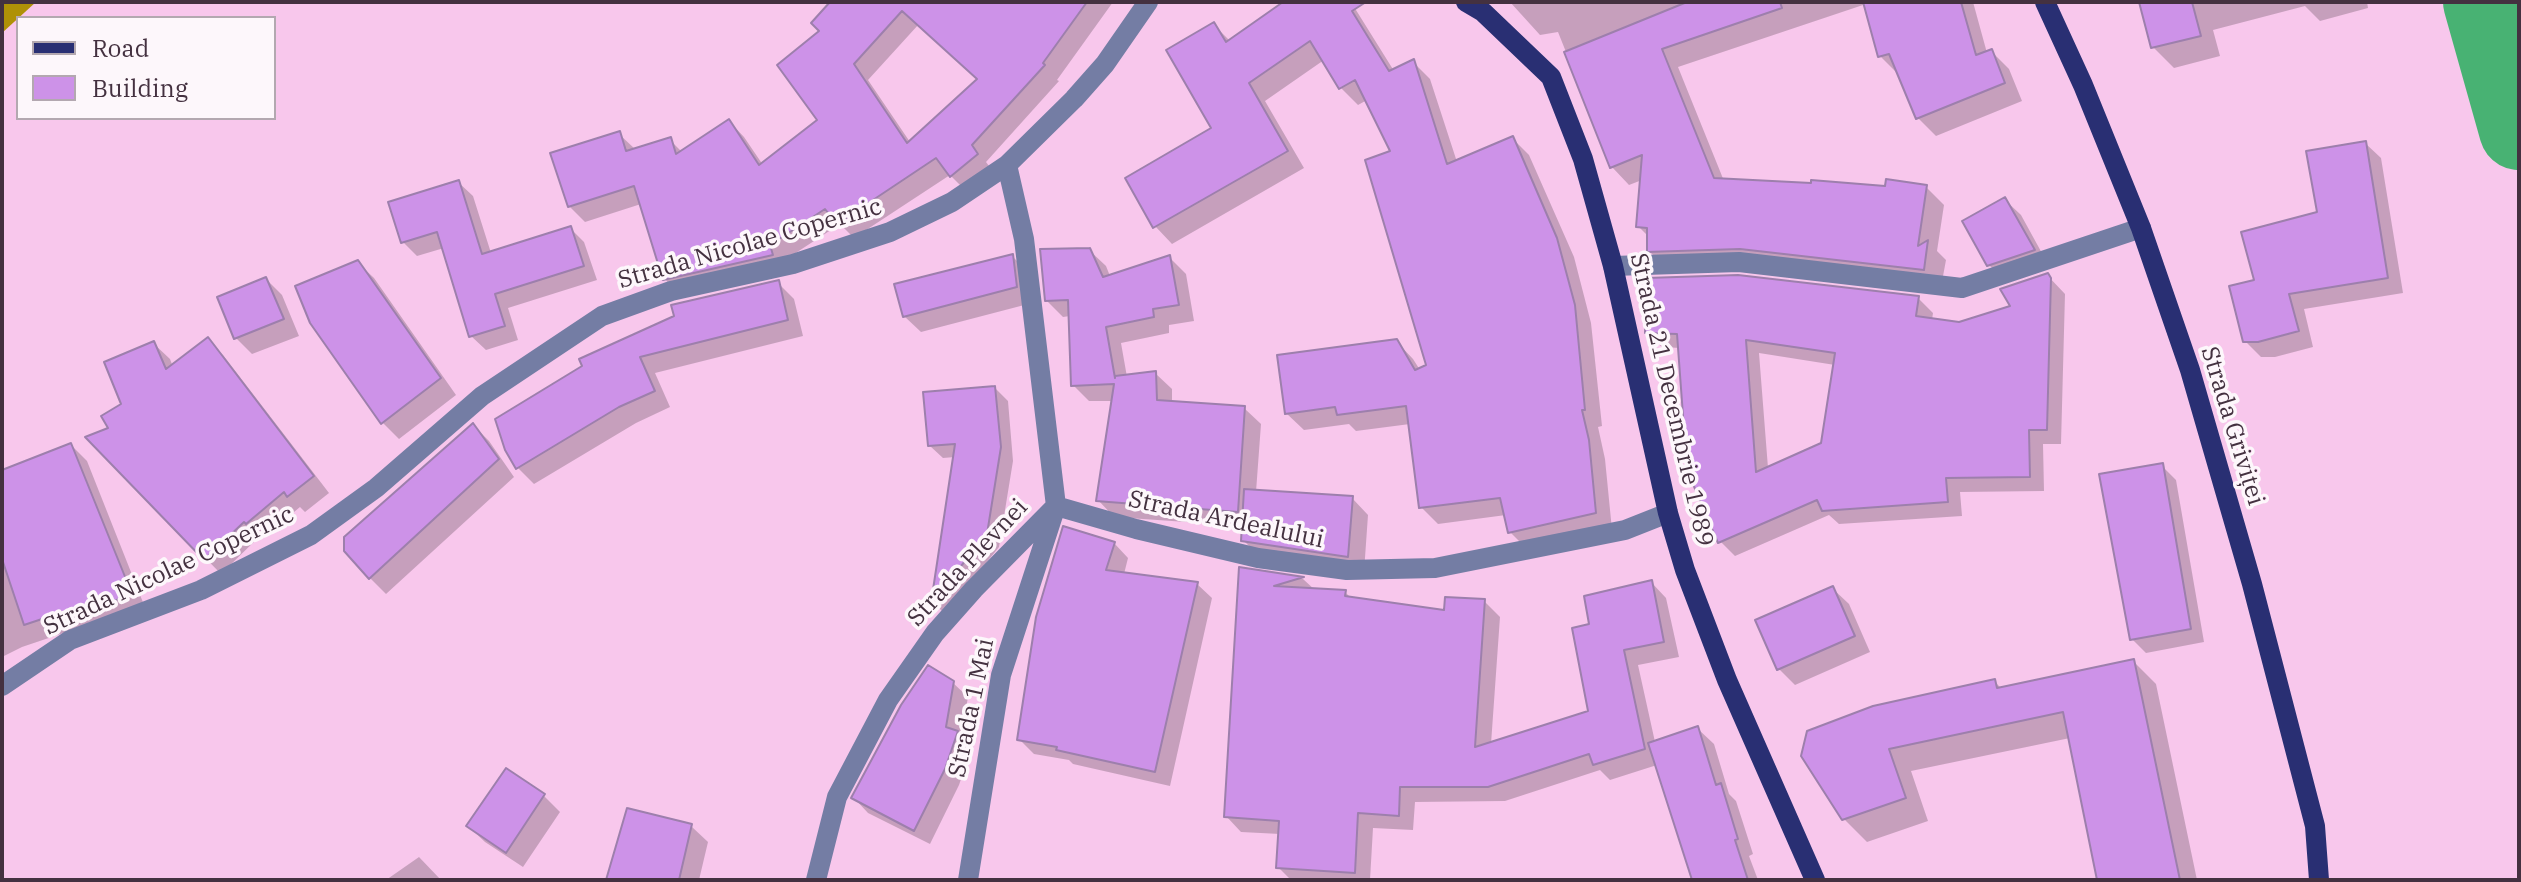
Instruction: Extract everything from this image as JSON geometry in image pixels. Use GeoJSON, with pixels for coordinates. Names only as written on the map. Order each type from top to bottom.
{"type":"FeatureCollection","features":[{"type":"Feature","properties":{"kind":"main road","name":"Strada 21 Decembrie 1989"},"geometry":{"type":"LineString","coordinates":[[1466,2],[1483,12],[1551,77],[1583,159],[1613,266],[1668,513],[1685,570],[1727,680],[1815,880]]}},
{"type":"Feature","properties":{"kind":"main road","name":"Strada Griviței"},"geometry":{"type":"LineString","coordinates":[[2045,2],[2083,85],[2141,228],[2190,370],[2252,584],[2315,826],[2319,880]]}},
{"type":"Feature","properties":{"kind":"street","name":"Strada Nicolae Copernic"},"geometry":{"type":"LineString","coordinates":[[2,686],[70,640],[201,590],[311,535],[376,488],[482,396],[602,316],[671,291],[793,264],[890,232],[952,202],[1007,165],[1074,99],[1105,64],[1148,2]]}},
{"type":"Feature","properties":{"kind":"street","name":"Strada Plevnei"},"geometry":{"type":"LineString","coordinates":[[816,880],[837,797],[888,700],[935,633],[1056,506],[1024,239],[1007,165]]}},
{"type":"Feature","properties":{"kind":"street"},"geometry":{"type":"LineString","coordinates":[[1613,266],[1739,262],[1962,288],[2141,228]]}},
{"type":"Feature","properties":{"kind":"street","name":"Strada Ardealului"},"geometry":{"type":"LineString","coordinates":[[1056,506],[1258,558],[1347,570],[1435,568],[1625,530],[1668,513]]}},
{"type":"Feature","properties":{"kind":"street","name":"Strada 1 Mai"},"geometry":{"type":"LineString","coordinates":[[968,880],[1001,675],[1056,506]]}},
{"type":"Feature","properties":{"kind":"shaded area"},"geometry":{"type":"Polygon","coordinates":[[[2,2],[36,2],[21,16],[16,16],[16,20],[2,33],[2,2]]]}},
{"type":"Feature","properties":{"kind":"building"},"geometry":{"type":"Polygon","coordinates":[[[830,2],[1087,2],[1043,63],[1045,65],[972,145],[978,154],[950,177],[936,158],[837,224],[825,209],[770,245],[773,255],[663,280],[634,186],[568,207],[550,153],[620,131],[626,151],[671,137],[676,154],[729,119],[759,165],[817,120],[777,65],[819,31],[811,23],[830,2]],[[902,11],[854,64],[907,143],[977,79],[902,11]]]}},
{"type":"Feature","properties":{"kind":"building"},"geometry":{"type":"Polygon","coordinates":[[[1283,2],[1366,2],[1352,11],[1389,71],[1414,59],[1447,164],[1513,136],[1557,238],[1575,305],[1585,410],[1582,410],[1589,440],[1596,513],[1508,533],[1500,498],[1419,508],[1406,406],[1337,415],[1335,407],[1285,414],[1277,355],[1397,339],[1415,370],[1426,365],[1365,160],[1390,151],[1355,80],[1339,89],[1310,41],[1249,83],[1288,151],[1153,228],[1125,178],[1211,128],[1166,50],[1214,22],[1226,42],[1283,2]]]}},
{"type":"Feature","properties":{"kind":"building"},"geometry":{"type":"Polygon","coordinates":[[[1687,2],[1780,2],[1782,8],[1662,49],[1714,178],[1811,183],[1811,180],[1885,186],[1886,179],[1927,185],[1918,246],[1928,240],[1924,270],[1740,249],[1647,252],[1647,228],[1636,227],[1642,155],[1610,168],[1564,52],[1687,2]]]}},
{"type":"Feature","properties":{"kind":"building"},"geometry":{"type":"Polygon","coordinates":[[[1863,2],[1961,2],[1976,55],[1992,49],[2005,83],[1916,119],[1889,54],[1878,57],[1863,2]]]}},
{"type":"Feature","properties":{"kind":"building"},"geometry":{"type":"Polygon","coordinates":[[[2139,2],[2192,2],[2201,36],[2151,48],[2139,2]]]}},
{"type":"Feature","properties":{"kind":"building"},"geometry":{"type":"Polygon","coordinates":[[[2366,141],[2388,278],[2289,294],[2299,331],[2258,342],[2243,342],[2229,286],[2254,280],[2241,232],[2317,212],[2306,151],[2366,141]]]}},
{"type":"Feature","properties":{"kind":"building"},"geometry":{"type":"Polygon","coordinates":[[[459,180],[482,254],[571,226],[584,266],[495,294],[505,326],[469,337],[437,232],[401,243],[388,202],[459,180]]]}},
{"type":"Feature","properties":{"kind":"building"},"geometry":{"type":"Polygon","coordinates":[[[2005,197],[2035,250],[1987,266],[1962,221],[2005,197]]]}},
{"type":"Feature","properties":{"kind":"building"},"geometry":{"type":"Polygon","coordinates":[[[1090,248],[1103,277],[1170,255],[1179,305],[1153,309],[1154,317],[1106,327],[1115,378],[1156,371],[1157,400],[1245,406],[1238,512],[1096,501],[1114,384],[1071,386],[1068,300],[1045,301],[1040,249],[1090,248]]]}},
{"type":"Feature","properties":{"kind":"building"},"geometry":{"type":"Polygon","coordinates":[[[1013,254],[1017,287],[903,317],[894,284],[1013,254]]]}},
{"type":"Feature","properties":{"kind":"building"},"geometry":{"type":"Polygon","coordinates":[[[358,260],[441,378],[381,424],[310,323],[295,286],[358,260]]]}},
{"type":"Feature","properties":{"kind":"building"},"geometry":{"type":"Polygon","coordinates":[[[2048,273],[2051,278],[2047,430],[2029,430],[2030,477],[1946,478],[1948,502],[1822,511],[1817,500],[1718,543],[1687,470],[1677,334],[1645,333],[1646,278],[1738,275],[1919,296],[1916,316],[1959,322],[2010,306],[2000,289],[2048,273]],[[1746,340],[1756,472],[1821,443],[1835,353],[1746,340]]]}},
{"type":"Feature","properties":{"kind":"building"},"geometry":{"type":"Polygon","coordinates":[[[266,277],[284,319],[234,339],[217,297],[266,277]]]}},
{"type":"Feature","properties":{"kind":"building"},"geometry":{"type":"Polygon","coordinates":[[[779,280],[788,320],[640,357],[655,391],[619,407],[516,469],[505,450],[495,419],[582,366],[579,359],[674,316],[671,305],[779,280]]]}},
{"type":"Feature","properties":{"kind":"building"},"geometry":{"type":"Polygon","coordinates":[[[208,337],[314,476],[287,497],[284,492],[246,524],[244,522],[204,560],[85,437],[108,428],[101,416],[121,404],[104,362],[154,341],[166,369],[208,337]]]}},
{"type":"Feature","properties":{"kind":"building"},"geometry":{"type":"Polygon","coordinates":[[[995,386],[1001,447],[987,534],[931,603],[955,444],[928,446],[923,392],[995,386]]]}},
{"type":"Feature","properties":{"kind":"building"},"geometry":{"type":"Polygon","coordinates":[[[473,423],[499,459],[369,579],[344,551],[344,537],[473,423]]]}},
{"type":"Feature","properties":{"kind":"building"},"geometry":{"type":"Polygon","coordinates":[[[71,443],[132,594],[98,607],[96,601],[24,625],[2,559],[2,470],[71,443]]]}},
{"type":"Feature","properties":{"kind":"building"},"geometry":{"type":"Polygon","coordinates":[[[2163,463],[2191,629],[2130,640],[2099,474],[2163,463]]]}},
{"type":"Feature","properties":{"kind":"building"},"geometry":{"type":"Polygon","coordinates":[[[1244,489],[1353,496],[1348,557],[1241,541],[1244,489]]]}},
{"type":"Feature","properties":{"kind":"building"},"geometry":{"type":"Polygon","coordinates":[[[1063,526],[1115,542],[1106,570],[1198,582],[1155,772],[1017,740],[1036,617],[1063,526]]]}},
{"type":"Feature","properties":{"kind":"building"},"geometry":{"type":"Polygon","coordinates":[[[1239,567],[1304,577],[1274,586],[1346,590],[1345,596],[1444,610],[1445,597],[1485,599],[1475,747],[1588,711],[1572,628],[1589,624],[1584,596],[1652,580],[1664,642],[1624,650],[1645,749],[1593,765],[1589,754],[1488,787],[1400,787],[1399,816],[1358,813],[1355,873],[1276,868],[1279,821],[1224,817],[1239,567]]]}},
{"type":"Feature","properties":{"kind":"building"},"geometry":{"type":"Polygon","coordinates":[[[1833,586],[1855,636],[1777,670],[1755,620],[1833,586]]]}},
{"type":"Feature","properties":{"kind":"building"},"geometry":{"type":"Polygon","coordinates":[[[2134,659],[2180,880],[2097,880],[2063,712],[1889,749],[1906,798],[1842,820],[1801,756],[1807,731],[1873,706],[1995,679],[1997,688],[2134,659]]]}},
{"type":"Feature","properties":{"kind":"building"},"geometry":{"type":"Polygon","coordinates":[[[928,665],[954,681],[946,727],[958,731],[945,769],[914,831],[851,798],[901,705],[928,665]]]}},
{"type":"Feature","properties":{"kind":"building"},"geometry":{"type":"Polygon","coordinates":[[[1698,726],[1716,785],[1721,783],[1748,880],[1692,880],[1648,743],[1698,726]]]}},
{"type":"Feature","properties":{"kind":"building"},"geometry":{"type":"Polygon","coordinates":[[[506,768],[545,794],[506,853],[466,826],[506,768]]]}},
{"type":"Feature","properties":{"kind":"building"},"geometry":{"type":"Polygon","coordinates":[[[627,808],[692,824],[679,880],[606,880],[627,808]]]}},
{"type":"Feature","properties":{"kind":"waterway"},"geometry":{"type":"LineString","coordinates":[[2483,2],[2519,130]]}}]}
